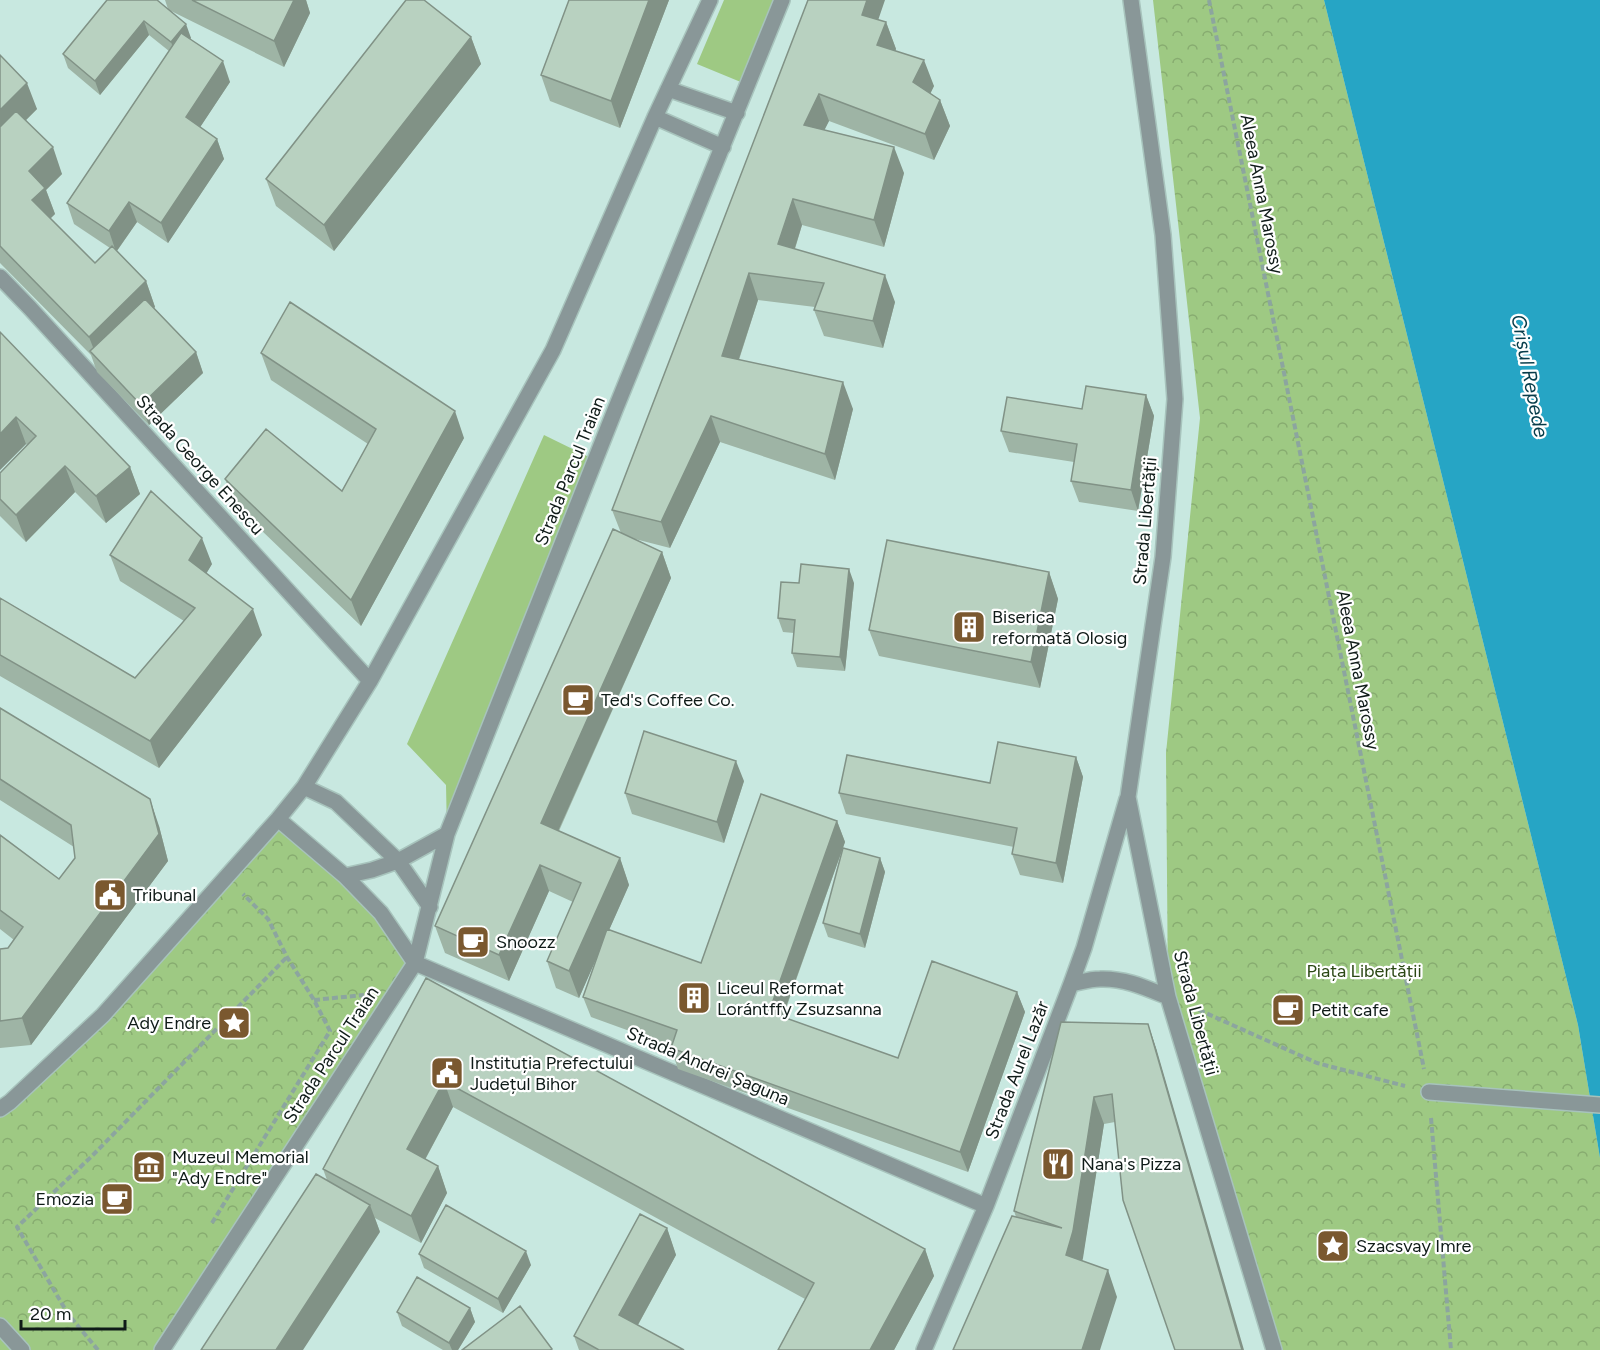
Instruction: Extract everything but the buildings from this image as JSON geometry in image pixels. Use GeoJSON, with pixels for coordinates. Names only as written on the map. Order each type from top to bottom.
{"type":"FeatureCollection","features":[{"type":"Feature","properties":{"kind":"street"},"geometry":{"type":"LineString","coordinates":[[3,1101],[103,1015],[304,787],[370,681],[553,350],[655,117],[710,0]]}},
{"type":"Feature","properties":{"kind":"street","name":"Strada Parcul Traian"},"geometry":{"type":"LineString","coordinates":[[162,1350],[415,963],[447,834],[615,410],[782,0]]}},
{"type":"Feature","properties":{"kind":"street","name":"Strada Libertății"},"geometry":{"type":"LineString","coordinates":[[1131,0],[1163,235],[1175,399],[1164,557],[1128,796],[1168,997],[1274,1350]]}},
{"type":"Feature","properties":{"kind":"street"},"geometry":{"type":"LineString","coordinates":[[668,89],[737,113]]}},
{"type":"Feature","properties":{"kind":"street"},"geometry":{"type":"LineString","coordinates":[[655,117],[723,147]]}},
{"type":"Feature","properties":{"kind":"street","name":"Strada George Enescu"},"geometry":{"type":"LineString","coordinates":[[0,278],[30,308],[370,681]]}},
{"type":"Feature","properties":{"kind":"street"},"geometry":{"type":"LineString","coordinates":[[304,787],[336,802],[398,861],[430,907]]}},
{"type":"Feature","properties":{"kind":"street","name":"Strada Aurel Lazăr"},"geometry":{"type":"LineString","coordinates":[[924,1350],[986,1206],[1071,984],[1084,948],[1128,796]]}},
{"type":"Feature","properties":{"kind":"street"},"geometry":{"type":"LineString","coordinates":[[278,819],[345,876],[381,913],[415,963]]}},
{"type":"Feature","properties":{"kind":"street"},"geometry":{"type":"LineString","coordinates":[[345,876],[398,861],[447,834]]}},
{"type":"Feature","properties":{"kind":"street","name":"Strada Andrei Șaguna"},"geometry":{"type":"LineString","coordinates":[[415,963],[986,1206]]}},
{"type":"Feature","properties":{"kind":"street"},"geometry":{"type":"LineString","coordinates":[[1071,984],[1097,979],[1118,980],[1139,985],[1168,997]]}},
{"type":"Feature","properties":{"kind":"street"},"geometry":{"type":"LineString","coordinates":[[1429,1092],[1600,1105]]}},
{"type":"Feature","properties":{"kind":"street"},"geometry":{"type":"LineString","coordinates":[[0,1326],[21,1350]]}},
{"type":"Feature","properties":{"kind":"path","name":"Aleea Anna Marossy"},"geometry":{"type":"LineString","coordinates":[[1209,0],[1429,1092],[1451,1350]]}},
{"type":"Feature","properties":{"kind":"path"},"geometry":{"type":"LineString","coordinates":[[207,1230],[330,1031],[268,919],[226,876]]}},
{"type":"Feature","properties":{"kind":"path"},"geometry":{"type":"LineString","coordinates":[[98,1350],[68,1314],[17,1227],[100,1148],[287,957]]}},
{"type":"Feature","properties":{"kind":"path"},"geometry":{"type":"LineString","coordinates":[[314,1000],[396,992]]}},
{"type":"Feature","properties":{"kind":"path"},"geometry":{"type":"LineString","coordinates":[[1168,997],[1317,1063],[1429,1092]]}},
{"type":"Feature","properties":{"kind":"green space"},"geometry":{"type":"Polygon","coordinates":[[[724,0],[782,0],[748,85],[697,64],[724,0]]]}},
{"type":"Feature","properties":{"kind":"green space","name":"Piața Libertății"},"geometry":{"type":"Polygon","coordinates":[[[1153,0],[1324,0],[1578,1025],[1600,1158],[1600,1350],[1274,1350],[1168,997],[1166,753],[1200,418],[1153,0]]]}},
{"type":"Feature","properties":{"kind":"green space"},"geometry":{"type":"Polygon","coordinates":[[[544,435],[595,460],[447,834],[446,785],[407,744],[544,435]]]}},
{"type":"Feature","properties":{"kind":"green space"},"geometry":{"type":"Polygon","coordinates":[[[278,819],[345,876],[415,963],[162,1350],[0,1350],[0,1107],[10,1102],[278,819]]]}},
{"type":"Feature","properties":{"kind":"water","name":"Crișul Repede"},"geometry":{"type":"Polygon","coordinates":[[[1324,0],[1600,0],[1600,1158],[1578,1025],[1324,0]]]}},
{"type":"Feature","properties":{"kind":"place","name":"Biserica reformată Olosig"},"geometry":{"type":"Point","coordinates":[969,627]}},
{"type":"Feature","properties":{"kind":"place","name":"Ted's Coffee Co."},"geometry":{"type":"Point","coordinates":[578,700]}},
{"type":"Feature","properties":{"kind":"place","name":"Tribunal"},"geometry":{"type":"Point","coordinates":[110,895]}},
{"type":"Feature","properties":{"kind":"place","name":"Snoozz"},"geometry":{"type":"Point","coordinates":[473,942]}},
{"type":"Feature","properties":{"kind":"place","name":"Liceul Reformat Lorántffy Zsuzsanna"},"geometry":{"type":"Point","coordinates":[694,998]}},
{"type":"Feature","properties":{"kind":"place","name":"Petit cafe"},"geometry":{"type":"Point","coordinates":[1288,1010]}},
{"type":"Feature","properties":{"kind":"place","name":"Ady Endre"},"geometry":{"type":"Point","coordinates":[234,1023]}},
{"type":"Feature","properties":{"kind":"place","name":"Instituția Prefectului Județul Bihor"},"geometry":{"type":"Point","coordinates":[447,1073]}},
{"type":"Feature","properties":{"kind":"place","name":"Nana's Pizza"},"geometry":{"type":"Point","coordinates":[1058,1164]}},
{"type":"Feature","properties":{"kind":"place","name":"Muzeul Memorial \"Ady Endre\""},"geometry":{"type":"Point","coordinates":[149,1167]}},
{"type":"Feature","properties":{"kind":"place","name":"Emozia"},"geometry":{"type":"Point","coordinates":[117,1199]}},
{"type":"Feature","properties":{"kind":"place","name":"Szacsvay Imre"},"geometry":{"type":"Point","coordinates":[1333,1246]}}]}
